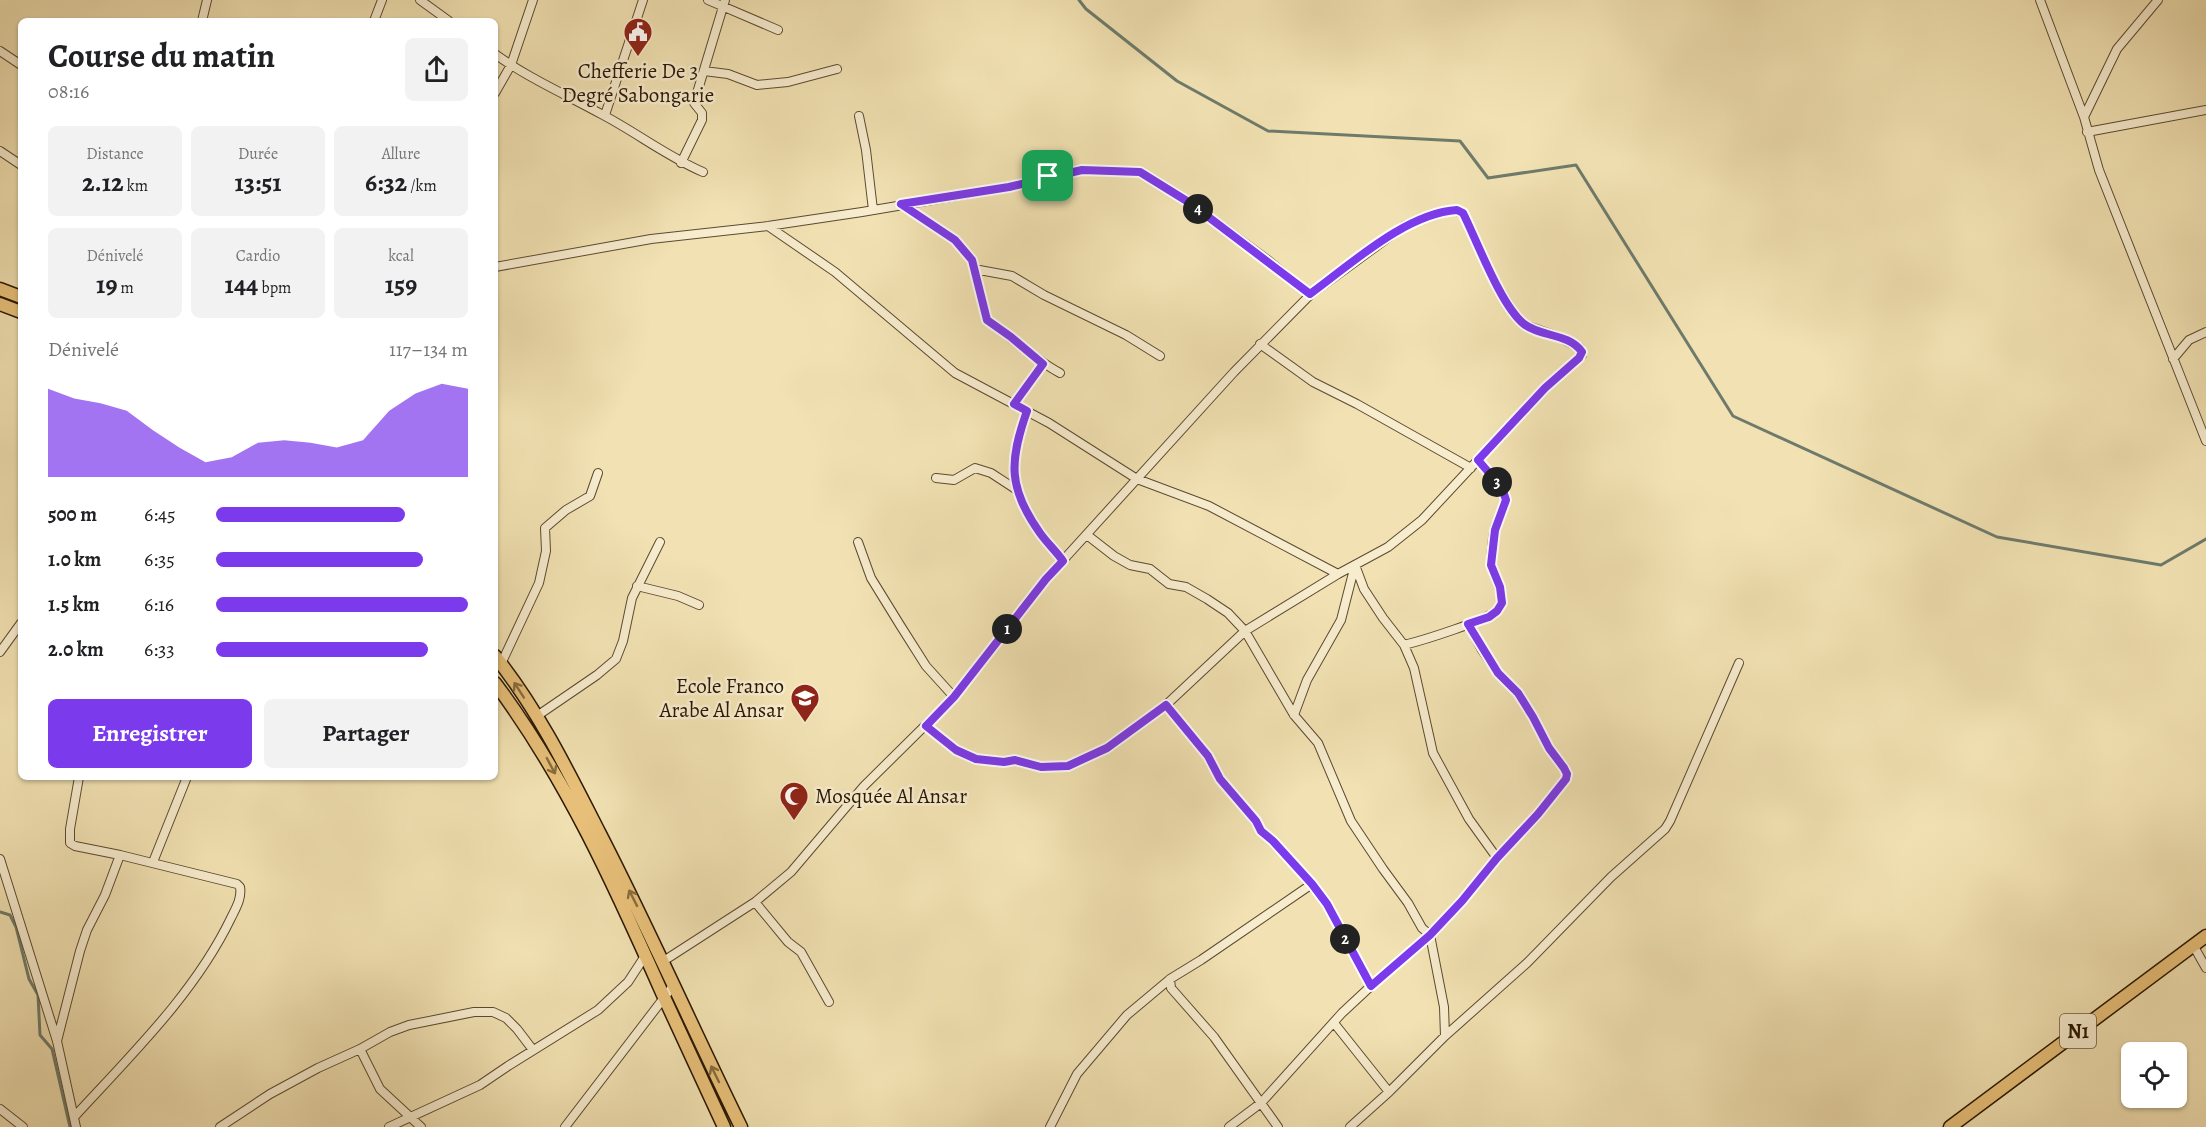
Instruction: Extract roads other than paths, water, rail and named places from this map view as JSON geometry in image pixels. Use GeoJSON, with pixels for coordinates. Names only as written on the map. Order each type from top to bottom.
{"type":"FeatureCollection","features":[{"type":"Feature","properties":{"kind":"main road"},"geometry":{"type":"LineString","coordinates":[[0,289],[18,296]]}},
{"type":"Feature","properties":{"kind":"main road"},"geometry":{"type":"LineString","coordinates":[[0,304],[18,311]]}},
{"type":"Feature","properties":{"kind":"main road"},"geometry":{"type":"LineString","coordinates":[[498,660],[561,755],[641,913],[673,986],[741,1127]]}},
{"type":"Feature","properties":{"kind":"main road"},"geometry":{"type":"LineString","coordinates":[[498,687],[545,756],[625,909],[724,1127]]}},
{"type":"Feature","properties":{"kind":"main road","name":"N1"},"geometry":{"type":"LineString","coordinates":[[1950,1127],[2206,936]]}},
{"type":"Feature","properties":{"kind":"street"},"geometry":{"type":"LineString","coordinates":[[203,18],[207,0]]}},
{"type":"Feature","properties":{"kind":"street"},"geometry":{"type":"LineString","coordinates":[[375,18],[381,0]]}},
{"type":"Feature","properties":{"kind":"street"},"geometry":{"type":"LineString","coordinates":[[420,0],[445,18]]}},
{"type":"Feature","properties":{"kind":"street"},"geometry":{"type":"LineString","coordinates":[[604,115],[643,0]]}},
{"type":"Feature","properties":{"kind":"street"},"geometry":{"type":"LineString","coordinates":[[708,0],[724,3],[778,30]]}},
{"type":"Feature","properties":{"kind":"street"},"geometry":{"type":"LineString","coordinates":[[2040,0],[2084,117],[2098,170],[2206,441]]}},
{"type":"Feature","properties":{"kind":"street"},"geometry":{"type":"LineString","coordinates":[[2084,117],[2117,49],[2158,0]]}},
{"type":"Feature","properties":{"kind":"street"},"geometry":{"type":"LineString","coordinates":[[498,88],[511,65],[531,2]]}},
{"type":"Feature","properties":{"kind":"street"},"geometry":{"type":"LineString","coordinates":[[681,163],[702,120],[702,113],[694,103],[724,3]]}},
{"type":"Feature","properties":{"kind":"street"},"geometry":{"type":"LineString","coordinates":[[0,51],[18,62]]}},
{"type":"Feature","properties":{"kind":"street"},"geometry":{"type":"LineString","coordinates":[[498,56],[604,115],[681,163],[703,172]]}},
{"type":"Feature","properties":{"kind":"street"},"geometry":{"type":"LineString","coordinates":[[704,71],[728,74],[757,85],[788,82],[837,69]]}},
{"type":"Feature","properties":{"kind":"street"},"geometry":{"type":"LineString","coordinates":[[2087,132],[2206,110]]}},
{"type":"Feature","properties":{"kind":"street"},"geometry":{"type":"LineString","coordinates":[[859,116],[866,150],[873,210]]}},
{"type":"Feature","properties":{"kind":"street"},"geometry":{"type":"LineString","coordinates":[[0,151],[18,163]]}},
{"type":"Feature","properties":{"kind":"street"},"geometry":{"type":"LineString","coordinates":[[498,266],[651,239],[768,226],[873,210],[1009,187],[1082,170],[1140,172],[1190,203],[1310,294]]}},
{"type":"Feature","properties":{"kind":"street"},"geometry":{"type":"LineString","coordinates":[[901,204],[955,240],[972,260],[987,320],[1043,364],[1060,373]]}},
{"type":"Feature","properties":{"kind":"street"},"geometry":{"type":"LineString","coordinates":[[662,962],[754,902],[791,872],[864,786],[954,697],[1046,579],[1260,344],[1310,294],[1404,226],[1422,218],[1453,210],[1463,213],[1495,282],[1515,315],[1525,325],[1559,337],[1580,348],[1582,352],[1579,358],[1545,388],[1422,520],[1388,547],[1338,574],[1245,631],[1166,705],[1107,748],[1068,766],[1041,767],[1015,760],[1004,762],[976,759],[956,750],[926,726]]}},
{"type":"Feature","properties":{"kind":"street"},"geometry":{"type":"LineString","coordinates":[[768,226],[835,272],[955,374],[1049,423],[1137,479],[1209,506],[1338,574]]}},
{"type":"Feature","properties":{"kind":"street"},"geometry":{"type":"LineString","coordinates":[[974,269],[1012,276],[1044,295],[1126,334],[1160,356]]}},
{"type":"Feature","properties":{"kind":"street"},"geometry":{"type":"LineString","coordinates":[[2174,359],[2189,340],[2206,332]]}},
{"type":"Feature","properties":{"kind":"street"},"geometry":{"type":"LineString","coordinates":[[1260,344],[1312,382],[1357,404],[1472,468]]}},
{"type":"Feature","properties":{"kind":"street"},"geometry":{"type":"LineString","coordinates":[[1014,404],[1043,364]]}},
{"type":"Feature","properties":{"kind":"street"},"geometry":{"type":"LineString","coordinates":[[1027,411],[1019,432],[1015,458],[1015,479],[1019,499],[1037,528],[1063,561]]}},
{"type":"Feature","properties":{"kind":"street"},"geometry":{"type":"LineString","coordinates":[[1404,645],[1431,639],[1489,617],[1502,603],[1500,587],[1491,565],[1495,530],[1506,500],[1502,488],[1478,460]]}},
{"type":"Feature","properties":{"kind":"street"},"geometry":{"type":"LineString","coordinates":[[936,478],[954,480],[975,468],[991,473],[1017,490]]}},
{"type":"Feature","properties":{"kind":"street"},"geometry":{"type":"LineString","coordinates":[[498,660],[539,583],[546,551],[545,528],[566,510],[590,496],[598,472]]}},
{"type":"Feature","properties":{"kind":"street"},"geometry":{"type":"LineString","coordinates":[[1087,535],[1130,565],[1150,568],[1169,584],[1186,587],[1207,598],[1228,613],[1245,631],[1294,715],[1318,743],[1351,821],[1408,903],[1422,928],[1430,935],[1444,1007],[1445,1036]]}},
{"type":"Feature","properties":{"kind":"street"},"geometry":{"type":"LineString","coordinates":[[537,716],[597,675],[616,659],[624,641],[632,598],[660,542]]}},
{"type":"Feature","properties":{"kind":"street"},"geometry":{"type":"LineString","coordinates":[[858,542],[871,578],[900,625],[926,666],[954,697]]}},
{"type":"Feature","properties":{"kind":"street"},"geometry":{"type":"LineString","coordinates":[[1355,565],[1364,589],[1404,645],[1414,668],[1433,753],[1469,819],[1497,858]]}},
{"type":"Feature","properties":{"kind":"street"},"geometry":{"type":"LineString","coordinates":[[1294,715],[1307,681],[1341,620],[1355,565]]}},
{"type":"Feature","properties":{"kind":"street"},"geometry":{"type":"LineString","coordinates":[[637,586],[678,596],[699,605]]}},
{"type":"Feature","properties":{"kind":"street"},"geometry":{"type":"LineString","coordinates":[[1229,1127],[1261,1103],[1371,986],[1430,935],[1538,814],[1566,779],[1567,774],[1549,748],[1518,693],[1498,673],[1468,624]]}},
{"type":"Feature","properties":{"kind":"street"},"geometry":{"type":"LineString","coordinates":[[0,652],[18,627]]}},
{"type":"Feature","properties":{"kind":"street"},"geometry":{"type":"LineString","coordinates":[[1350,1127],[1445,1036],[1527,963],[1611,877],[1665,829],[1739,663]]}},
{"type":"Feature","properties":{"kind":"street"},"geometry":{"type":"LineString","coordinates":[[1166,705],[1208,756],[1220,779],[1256,821],[1261,831],[1312,884],[1327,904],[1371,986]]}},
{"type":"Feature","properties":{"kind":"street"},"geometry":{"type":"LineString","coordinates":[[75,1116],[135,1051],[182,994],[218,945],[242,894],[237,884],[70,843],[70,829],[78,780]]}},
{"type":"Feature","properties":{"kind":"street"},"geometry":{"type":"LineString","coordinates":[[153,862],[186,780]]}},
{"type":"Feature","properties":{"kind":"street"},"geometry":{"type":"LineString","coordinates":[[57,1041],[87,930],[105,895],[120,855]]}},
{"type":"Feature","properties":{"kind":"street"},"geometry":{"type":"LineString","coordinates":[[0,859],[57,1041],[76,1127]]}},
{"type":"Feature","properties":{"kind":"street"},"geometry":{"type":"LineString","coordinates":[[1050,1127],[1077,1074],[1127,1015],[1170,979],[1312,884]]}},
{"type":"Feature","properties":{"kind":"street"},"geometry":{"type":"LineString","coordinates":[[754,902],[788,942],[801,952],[829,1002]]}},
{"type":"Feature","properties":{"kind":"street"},"geometry":{"type":"LineString","coordinates":[[2193,945],[2206,968]]}},
{"type":"Feature","properties":{"kind":"street"},"geometry":{"type":"LineString","coordinates":[[389,1127],[480,1085],[598,1010],[628,982],[645,956]]}},
{"type":"Feature","properties":{"kind":"street"},"geometry":{"type":"LineString","coordinates":[[1170,979],[1171,988],[1214,1037],[1278,1127]]}},
{"type":"Feature","properties":{"kind":"street"},"geometry":{"type":"LineString","coordinates":[[565,1127],[673,986]]}},
{"type":"Feature","properties":{"kind":"street"},"geometry":{"type":"LineString","coordinates":[[220,1127],[318,1068],[409,1025],[474,1012],[493,1012],[506,1018],[533,1050]]}},
{"type":"Feature","properties":{"kind":"street"},"geometry":{"type":"LineString","coordinates":[[1334,1023],[1389,1092]]}},
{"type":"Feature","properties":{"kind":"street"},"geometry":{"type":"LineString","coordinates":[[360,1049],[380,1089],[421,1127]]}},
{"type":"Feature","properties":{"kind":"street"},"geometry":{"type":"LineString","coordinates":[[0,1109],[23,1127]]}},
{"type":"Feature","properties":{"kind":"waterway"},"geometry":{"type":"LineString","coordinates":[[1079,0],[1086,9],[1177,81],[1268,131],[1460,141],[1488,178],[1576,165],[1733,416],[1997,537],[2161,565],[2206,539]]}},
{"type":"Feature","properties":{"kind":"waterway"},"geometry":{"type":"LineString","coordinates":[[0,912],[10,915],[16,927],[29,979],[38,995],[40,1035],[52,1049],[70,1127]]}},
{"type":"Feature","properties":{"kind":"place","name":"Chefferie De 3 Degré Sabongarie"},"geometry":{"type":"Point","coordinates":[638,58]}},
{"type":"Feature","properties":{"kind":"place","name":"Ecole Franco Arabe Al Ansar"},"geometry":{"type":"Point","coordinates":[805,724]}},
{"type":"Feature","properties":{"kind":"place","name":"Mosquée Al Ansar"},"geometry":{"type":"Point","coordinates":[794,822]}}]}
